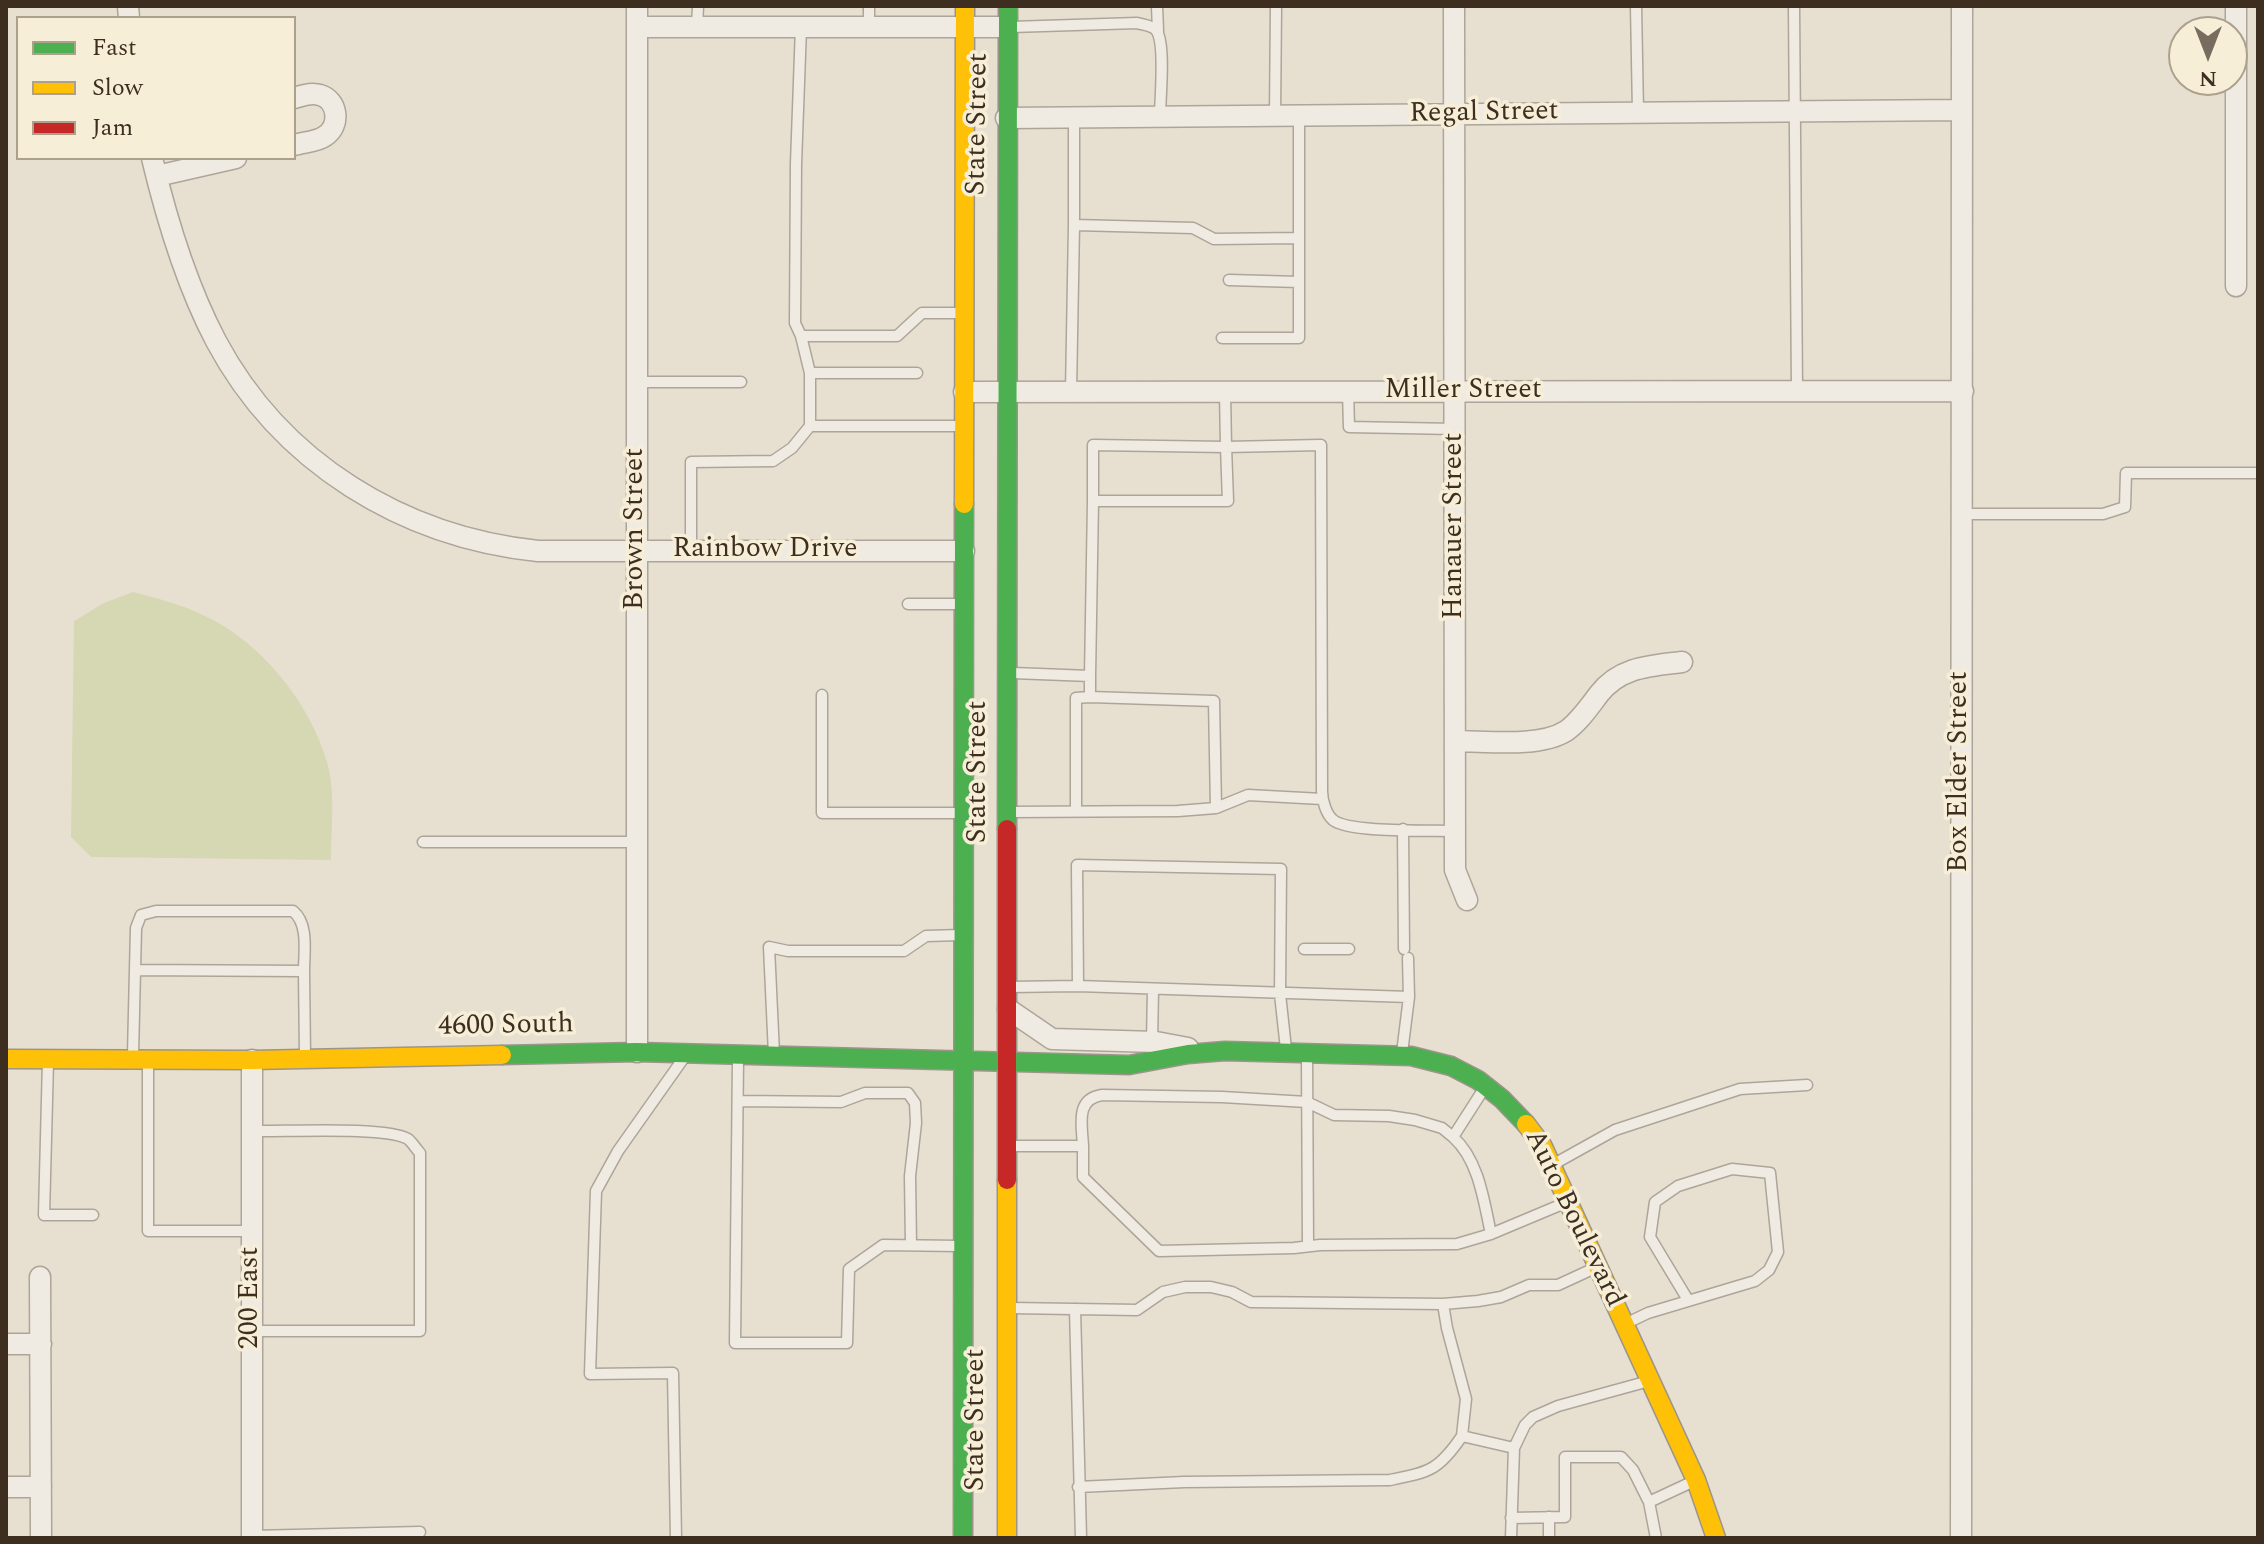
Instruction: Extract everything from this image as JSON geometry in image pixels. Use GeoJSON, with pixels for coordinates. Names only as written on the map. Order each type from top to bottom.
{"type":"FeatureCollection","features":[{"type":"Feature","properties":{"kind":"main road","name":"State Street"},"geometry":{"type":"LineString","coordinates":[[963,1538],[965,16]]}},
{"type":"Feature","properties":{"kind":"main road","name":"State Street"},"geometry":{"type":"LineString","coordinates":[[1007,1538],[1008,16]]}},
{"type":"Feature","properties":{"kind":"main road","name":"4600 South"},"geometry":{"type":"LineString","coordinates":[[6,1059],[252,1060],[637,1052],[774,1058],[1007,1060]]}},
{"type":"Feature","properties":{"kind":"main road","name":"Auto Boulevard"},"geometry":{"type":"LineString","coordinates":[[1007,1060],[1037,1064],[1129,1065],[1207,1052],[1402,1055],[1451,1066],[1486,1087],[1529,1125],[1553,1165],[1696,1480],[1716,1538]]}},
{"type":"Feature","properties":{"kind":"street","name":"Brown Street"},"geometry":{"type":"LineString","coordinates":[[637,6],[637,1052]]}},
{"type":"Feature","properties":{"kind":"street","name":"Hanauer Street"},"geometry":{"type":"LineString","coordinates":[[1454,6],[1455,870],[1467,900]]}},
{"type":"Feature","properties":{"kind":"street","name":"Box Elder Street"},"geometry":{"type":"LineString","coordinates":[[1961,1538],[1962,6]]}},
{"type":"Feature","properties":{"kind":"street"},"geometry":{"type":"LineString","coordinates":[[2236,6],[2236,286]]}},
{"type":"Feature","properties":{"kind":"street"},"geometry":{"type":"LineString","coordinates":[[637,27],[869,27],[965,16],[1008,16]]}},
{"type":"Feature","properties":{"kind":"street"},"geometry":{"type":"LineString","coordinates":[[296,97],[309,94],[322,96],[332,104],[336,117],[328,135],[296,144]]}},
{"type":"Feature","properties":{"kind":"street","name":"Regal Street"},"geometry":{"type":"LineString","coordinates":[[1006,118],[1962,110]]}},
{"type":"Feature","properties":{"kind":"street"},"geometry":{"type":"LineString","coordinates":[[154,167],[218,160]]}},
{"type":"Feature","properties":{"kind":"street","name":"Rainbow Drive"},"geometry":{"type":"LineString","coordinates":[[154,167],[176,246],[216,341],[233,369],[274,423],[324,468],[377,503],[419,523],[461,537],[538,551],[964,551]]}},
{"type":"Feature","properties":{"kind":"street","name":"Miller Street"},"geometry":{"type":"LineString","coordinates":[[964,392],[1963,391]]}},
{"type":"Feature","properties":{"kind":"street"},"geometry":{"type":"LineString","coordinates":[[1456,741],[1529,741],[1554,736],[1574,723],[1615,677],[1635,669],[1682,662]]}},
{"type":"Feature","properties":{"kind":"street","name":"Auto Boulevard"},"geometry":{"type":"LineString","coordinates":[[1008,1009],[1052,1039],[1152,1042],[1207,1052]]}},
{"type":"Feature","properties":{"kind":"street","name":"200 East"},"geometry":{"type":"LineString","coordinates":[[252,1060],[252,1536]]}},
{"type":"Feature","properties":{"kind":"street"},"geometry":{"type":"LineString","coordinates":[[40,1277],[41,1538]]}},
{"type":"Feature","properties":{"kind":"street"},"geometry":{"type":"LineString","coordinates":[[6,1344],[41,1344]]}},
{"type":"Feature","properties":{"kind":"street"},"geometry":{"type":"LineString","coordinates":[[6,1487],[41,1487]]}},
{"type":"Feature","properties":{"kind":"lane"},"geometry":{"type":"LineString","coordinates":[[697,27],[698,6]]}},
{"type":"Feature","properties":{"kind":"lane"},"geometry":{"type":"LineString","coordinates":[[869,6],[869,27]]}},
{"type":"Feature","properties":{"kind":"lane"},"geometry":{"type":"LineString","coordinates":[[1157,6],[1161,44],[1160,116]]}},
{"type":"Feature","properties":{"kind":"lane"},"geometry":{"type":"LineString","coordinates":[[1275,116],[1276,6]]}},
{"type":"Feature","properties":{"kind":"lane"},"geometry":{"type":"LineString","coordinates":[[1636,6],[1638,112]]}},
{"type":"Feature","properties":{"kind":"lane"},"geometry":{"type":"LineString","coordinates":[[1794,6],[1797,392]]}},
{"type":"Feature","properties":{"kind":"lane"},"geometry":{"type":"LineString","coordinates":[[1008,16],[1137,23],[1158,31]]}},
{"type":"Feature","properties":{"kind":"lane"},"geometry":{"type":"LineString","coordinates":[[691,551],[691,462],[773,461],[792,448],[810,426],[810,373],[795,323],[801,27]]}},
{"type":"Feature","properties":{"kind":"lane"},"geometry":{"type":"LineString","coordinates":[[1222,338],[1299,338],[1299,115]]}},
{"type":"Feature","properties":{"kind":"lane"},"geometry":{"type":"LineString","coordinates":[[1071,392],[1074,117]]}},
{"type":"Feature","properties":{"kind":"lane"},"geometry":{"type":"LineString","coordinates":[[1074,225],[1193,228],[1214,239],[1299,238]]}},
{"type":"Feature","properties":{"kind":"lane"},"geometry":{"type":"LineString","coordinates":[[1229,280],[1299,282]]}},
{"type":"Feature","properties":{"kind":"lane"},"geometry":{"type":"LineString","coordinates":[[801,336],[897,336],[922,313],[964,313]]}},
{"type":"Feature","properties":{"kind":"lane"},"geometry":{"type":"LineString","coordinates":[[810,373],[917,373]]}},
{"type":"Feature","properties":{"kind":"lane"},"geometry":{"type":"LineString","coordinates":[[637,382],[741,382]]}},
{"type":"Feature","properties":{"kind":"lane"},"geometry":{"type":"LineString","coordinates":[[1348,391],[1349,427],[1455,429]]}},
{"type":"Feature","properties":{"kind":"lane"},"geometry":{"type":"LineString","coordinates":[[1093,501],[1228,501],[1225,392]]}},
{"type":"Feature","properties":{"kind":"lane"},"geometry":{"type":"LineString","coordinates":[[810,426],[964,426]]}},
{"type":"Feature","properties":{"kind":"lane"},"geometry":{"type":"LineString","coordinates":[[1090,697],[1093,445],[1321,445],[1322,799],[1331,819],[1349,827],[1456,831]]}},
{"type":"Feature","properties":{"kind":"lane"},"geometry":{"type":"LineString","coordinates":[[1961,514],[2103,514],[2125,507],[2126,473],[2258,473]]}},
{"type":"Feature","properties":{"kind":"lane"},"geometry":{"type":"LineString","coordinates":[[908,604],[964,604]]}},
{"type":"Feature","properties":{"kind":"lane"},"geometry":{"type":"LineString","coordinates":[[1008,672],[1090,676]]}},
{"type":"Feature","properties":{"kind":"lane"},"geometry":{"type":"LineString","coordinates":[[822,695],[822,813],[964,813]]}},
{"type":"Feature","properties":{"kind":"lane"},"geometry":{"type":"LineString","coordinates":[[1076,811],[1076,698],[1090,697],[1214,701],[1216,808]]}},
{"type":"Feature","properties":{"kind":"lane"},"geometry":{"type":"LineString","coordinates":[[1008,812],[1216,808],[1248,795],[1322,799]]}},
{"type":"Feature","properties":{"kind":"lane"},"geometry":{"type":"LineString","coordinates":[[1402,1055],[1409,997],[1403,829]]}},
{"type":"Feature","properties":{"kind":"lane"},"geometry":{"type":"LineString","coordinates":[[423,842],[637,842]]}},
{"type":"Feature","properties":{"kind":"lane"},"geometry":{"type":"LineString","coordinates":[[1078,986],[1077,865],[1281,869],[1280,994],[1286,1053]]}},
{"type":"Feature","properties":{"kind":"lane"},"geometry":{"type":"LineString","coordinates":[[252,1231],[148,1231],[135,970],[136,928],[141,915],[156,911],[293,911],[300,917],[303,929],[305,1059]]}},
{"type":"Feature","properties":{"kind":"lane"},"geometry":{"type":"LineString","coordinates":[[774,1058],[769,947],[788,951],[904,951],[926,936],[963,935]]}},
{"type":"Feature","properties":{"kind":"lane"},"geometry":{"type":"LineString","coordinates":[[1304,949],[1349,949]]}},
{"type":"Feature","properties":{"kind":"lane"},"geometry":{"type":"LineString","coordinates":[[135,970],[304,971]]}},
{"type":"Feature","properties":{"kind":"lane"},"geometry":{"type":"LineString","coordinates":[[1008,987],[1078,986],[1409,997]]}},
{"type":"Feature","properties":{"kind":"lane"},"geometry":{"type":"LineString","coordinates":[[1152,1042],[1153,989]]}},
{"type":"Feature","properties":{"kind":"lane"},"geometry":{"type":"LineString","coordinates":[[1307,1053],[1308,1246]]}},
{"type":"Feature","properties":{"kind":"lane"},"geometry":{"type":"LineString","coordinates":[[676,1538],[673,1373],[590,1374],[596,1191],[618,1151],[687,1054]]}},
{"type":"Feature","properties":{"kind":"lane"},"geometry":{"type":"LineString","coordinates":[[738,1057],[735,1343],[847,1343],[849,1269],[883,1245],[963,1246]]}},
{"type":"Feature","properties":{"kind":"lane"},"geometry":{"type":"LineString","coordinates":[[48,1059],[44,1215],[93,1215]]}},
{"type":"Feature","properties":{"kind":"lane"},"geometry":{"type":"LineString","coordinates":[[1553,1165],[1615,1130],[1740,1089],[1807,1085]]}},
{"type":"Feature","properties":{"kind":"lane"},"geometry":{"type":"LineString","coordinates":[[1453,1137],[1486,1087]]}},
{"type":"Feature","properties":{"kind":"lane"},"geometry":{"type":"LineString","coordinates":[[738,1101],[841,1102],[865,1093],[908,1093],[915,1103],[916,1123],[910,1176],[911,1245]]}},
{"type":"Feature","properties":{"kind":"lane"},"geometry":{"type":"LineString","coordinates":[[1491,1234],[1481,1187],[1465,1147],[1442,1128],[1405,1118],[1334,1115],[1307,1102],[1222,1097],[1094,1096],[1084,1103],[1083,1177],[1159,1251],[1457,1244],[1491,1234],[1569,1201]]}},
{"type":"Feature","properties":{"kind":"lane"},"geometry":{"type":"LineString","coordinates":[[252,1131],[369,1132],[408,1139],[414,1145],[420,1153],[420,1331],[252,1331]]}},
{"type":"Feature","properties":{"kind":"lane"},"geometry":{"type":"LineString","coordinates":[[1008,1146],[1083,1146]]}},
{"type":"Feature","properties":{"kind":"lane"},"geometry":{"type":"LineString","coordinates":[[1625,1324],[1688,1300],[1755,1281],[1769,1270],[1778,1252],[1770,1173],[1732,1169],[1678,1186],[1655,1202],[1650,1237],[1688,1300]]}},
{"type":"Feature","properties":{"kind":"lane"},"geometry":{"type":"LineString","coordinates":[[1006,1308],[1137,1310],[1163,1292],[1185,1287],[1211,1287],[1232,1292],[1251,1302],[1443,1304],[1501,1297],[1529,1285],[1558,1285],[1599,1266]]}},
{"type":"Feature","properties":{"kind":"lane"},"geometry":{"type":"LineString","coordinates":[[1078,1487],[1390,1480],[1419,1474],[1445,1461],[1462,1436],[1466,1399],[1443,1304]]}},
{"type":"Feature","properties":{"kind":"lane"},"geometry":{"type":"LineString","coordinates":[[1075,1309],[1081,1538]]}},
{"type":"Feature","properties":{"kind":"lane"},"geometry":{"type":"LineString","coordinates":[[1511,1538],[1514,1448],[1525,1425],[1533,1417],[1558,1406],[1651,1381]]}},
{"type":"Feature","properties":{"kind":"lane"},"geometry":{"type":"LineString","coordinates":[[1462,1436],[1514,1448]]}},
{"type":"Feature","properties":{"kind":"lane"},"geometry":{"type":"LineString","coordinates":[[1511,1518],[1565,1517],[1565,1457],[1621,1457],[1633,1470],[1649,1502],[1656,1538]]}},
{"type":"Feature","properties":{"kind":"lane"},"geometry":{"type":"LineString","coordinates":[[1649,1502],[1696,1480]]}},
{"type":"Feature","properties":{"kind":"lane"},"geometry":{"type":"LineString","coordinates":[[1549,1517],[1549,1538]]}},
{"type":"Feature","properties":{"kind":"lane"},"geometry":{"type":"LineString","coordinates":[[252,1536],[420,1532]]}},
{"type":"Feature","properties":{"kind":"green space"},"geometry":{"type":"Polygon","coordinates":[[[133,592],[186,608],[224,626],[244,640],[280,675],[308,717],[327,762],[332,798],[331,860],[91,857],[71,837],[74,621],[104,603],[133,592]]]}},
{"type":"Feature","properties":{"kind":"traffic: fast"},"geometry":{"type":"LineString","coordinates":[[1007,829],[1008,6]]}},
{"type":"Feature","properties":{"kind":"traffic: fast"},"geometry":{"type":"LineString","coordinates":[[963,1538],[964,504]]}},
{"type":"Feature","properties":{"kind":"traffic: fast"},"geometry":{"type":"LineString","coordinates":[[502,1055],[637,1052],[1129,1065],[1225,1051],[1411,1056],[1451,1066],[1478,1080],[1526,1124]]}},
{"type":"Feature","properties":{"kind":"traffic: slow"},"geometry":{"type":"LineString","coordinates":[[964,504],[965,6]]}},
{"type":"Feature","properties":{"kind":"traffic: slow"},"geometry":{"type":"LineString","coordinates":[[6,1059],[252,1060],[502,1055]]}},
{"type":"Feature","properties":{"kind":"traffic: slow"},"geometry":{"type":"LineString","coordinates":[[1526,1124],[1542,1145],[1696,1480],[1716,1538]]}},
{"type":"Feature","properties":{"kind":"traffic: slow"},"geometry":{"type":"LineString","coordinates":[[1007,1180],[1007,1538]]}},
{"type":"Feature","properties":{"kind":"traffic: jam"},"geometry":{"type":"LineString","coordinates":[[1007,829],[1007,1180]]}}]}
